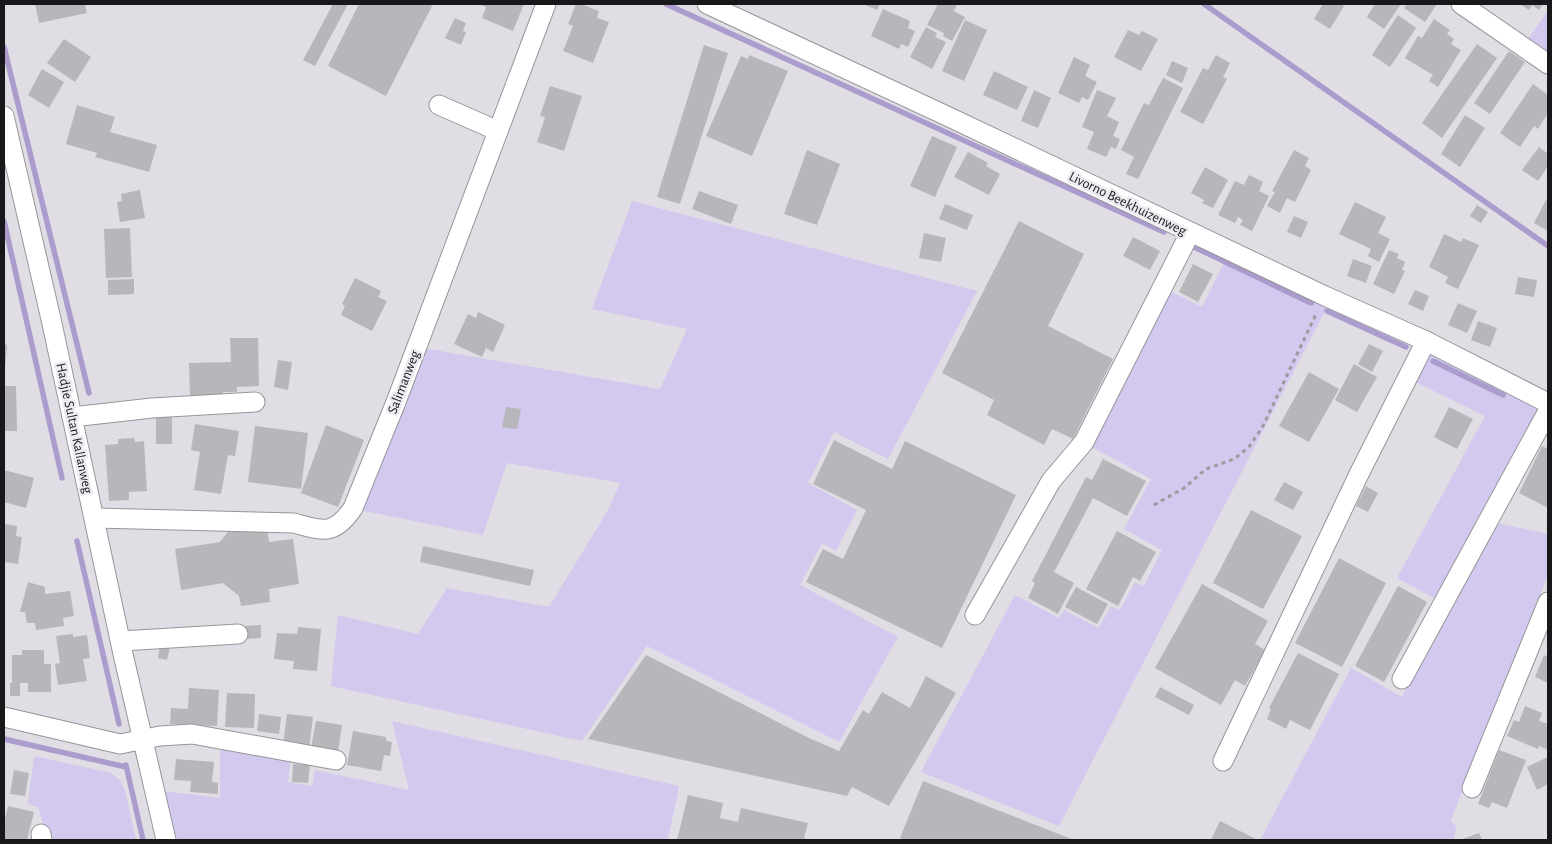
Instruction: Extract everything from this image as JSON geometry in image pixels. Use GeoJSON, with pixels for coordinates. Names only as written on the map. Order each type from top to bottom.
{"type":"FeatureCollection","features":[{"type":"Feature","properties":{"kind":"street","name":"Salimanweg"},"geometry":{"type":"LineString","coordinates":[[95,518],[294,522],[321,530],[332,528],[346,517],[353,508],[396,402],[546,4]]}},
{"type":"Feature","properties":{"kind":"street","name":"Livorno Beekhuizenweg"},"geometry":{"type":"LineString","coordinates":[[707,4],[1426,342],[1548,403]]}},
{"type":"Feature","properties":{"kind":"street"},"geometry":{"type":"LineString","coordinates":[[1461,4],[1548,64]]}},
{"type":"Feature","properties":{"kind":"street"},"geometry":{"type":"LineString","coordinates":[[439,104],[498,131]]}},
{"type":"Feature","properties":{"kind":"street","name":"Hadjie Sultan Kallanweg"},"geometry":{"type":"LineString","coordinates":[[4,116],[6,142],[72,417],[142,741],[166,840]]}},
{"type":"Feature","properties":{"kind":"street"},"geometry":{"type":"LineString","coordinates":[[975,615],[1051,481],[1084,442],[1190,232]]}},
{"type":"Feature","properties":{"kind":"street"},"geometry":{"type":"LineString","coordinates":[[1224,760],[1359,474],[1426,342]]}},
{"type":"Feature","properties":{"kind":"street"},"geometry":{"type":"LineString","coordinates":[[72,417],[152,408],[255,402]]}},
{"type":"Feature","properties":{"kind":"street"},"geometry":{"type":"LineString","coordinates":[[1402,679],[1548,411]]}},
{"type":"Feature","properties":{"kind":"street"},"geometry":{"type":"LineString","coordinates":[[1472,788],[1548,602]]}},
{"type":"Feature","properties":{"kind":"street"},"geometry":{"type":"LineString","coordinates":[[120,640],[238,634]]}},
{"type":"Feature","properties":{"kind":"street"},"geometry":{"type":"LineString","coordinates":[[4,717],[120,744],[160,736],[192,734],[336,760]]}},
{"type":"Feature","properties":{"kind":"path"},"geometry":{"type":"LineString","coordinates":[[1154,505],[1184,488],[1206,469],[1234,459],[1249,447],[1263,426],[1325,296]]}},
{"type":"Feature","properties":{"kind":"shaded area"},"geometry":{"type":"Polygon","coordinates":[[[1548,10],[1548,58],[1526,42],[1548,10]]]}},
{"type":"Feature","properties":{"kind":"shaded area"},"geometry":{"type":"Polygon","coordinates":[[[632,201],[977,291],[888,459],[834,432],[808,483],[857,510],[836,551],[822,543],[800,585],[898,637],[839,742],[647,646],[582,741],[331,686],[338,615],[418,634],[447,588],[549,607],[608,510],[620,483],[507,463],[483,535],[360,510],[423,348],[660,389],[687,329],[592,309],[632,201]]]}},
{"type":"Feature","properties":{"kind":"shaded area"},"geometry":{"type":"Polygon","coordinates":[[[1228,255],[1329,303],[1059,826],[921,772],[1015,595],[1059,618],[1064,610],[1099,628],[1111,606],[1120,610],[1135,582],[1144,586],[1162,550],[1124,529],[1151,479],[1092,447],[1170,291],[1202,307],[1228,255]]]}},
{"type":"Feature","properties":{"kind":"shaded area"},"geometry":{"type":"Polygon","coordinates":[[[1428,355],[1436,355],[1544,408],[1436,599],[1397,578],[1485,416],[1413,381],[1428,355]]]}},
{"type":"Feature","properties":{"kind":"shaded area"},"geometry":{"type":"Polygon","coordinates":[[[1497,523],[1548,534],[1548,575],[1451,820],[1457,828],[1453,840],[1260,840],[1351,668],[1402,697],[1497,523]]]}},
{"type":"Feature","properties":{"kind":"shaded area"},"geometry":{"type":"Polygon","coordinates":[[[392,721],[679,786],[668,840],[174,840],[162,791],[220,798],[220,746],[291,757],[288,782],[312,786],[315,770],[409,790],[392,721]]]}},
{"type":"Feature","properties":{"kind":"shaded area"},"geometry":{"type":"Polygon","coordinates":[[[34,756],[111,773],[120,780],[125,790],[136,840],[48,840],[38,807],[28,804],[34,756]]]}},
{"type":"Feature","properties":{"kind":"building"},"geometry":{"type":"Polygon","coordinates":[[[35,4],[85,4],[87,13],[39,23],[35,4]]]}},
{"type":"Feature","properties":{"kind":"building"},"geometry":{"type":"Polygon","coordinates":[[[333,4],[348,4],[315,66],[303,60],[333,4]]]}},
{"type":"Feature","properties":{"kind":"building"},"geometry":{"type":"Polygon","coordinates":[[[359,4],[433,4],[386,96],[328,66],[359,4]]]}},
{"type":"Feature","properties":{"kind":"building"},"geometry":{"type":"Polygon","coordinates":[[[479,4],[524,4],[513,31],[482,18],[486,7],[479,4]]]}},
{"type":"Feature","properties":{"kind":"building"},"geometry":{"type":"Polygon","coordinates":[[[576,4],[599,11],[597,18],[609,22],[593,63],[563,51],[573,26],[568,24],[576,4]]]}},
{"type":"Feature","properties":{"kind":"building"},"geometry":{"type":"Polygon","coordinates":[[[863,4],[880,4],[877,10],[863,4]]]}},
{"type":"Feature","properties":{"kind":"building"},"geometry":{"type":"Polygon","coordinates":[[[938,4],[957,4],[954,11],[965,17],[952,41],[943,36],[944,33],[927,25],[938,4]]]}},
{"type":"Feature","properties":{"kind":"building"},"geometry":{"type":"Polygon","coordinates":[[[1323,4],[1339,4],[1344,6],[1330,29],[1314,19],[1323,4]]]}},
{"type":"Feature","properties":{"kind":"building"},"geometry":{"type":"Polygon","coordinates":[[[1375,4],[1401,4],[1384,29],[1367,17],[1375,4]]]}},
{"type":"Feature","properties":{"kind":"building"},"geometry":{"type":"Polygon","coordinates":[[[1407,4],[1437,4],[1425,22],[1404,8],[1407,4]]]}},
{"type":"Feature","properties":{"kind":"building"},"geometry":{"type":"Polygon","coordinates":[[[1520,4],[1543,4],[1539,10],[1532,5],[1529,10],[1520,4]]]}},
{"type":"Feature","properties":{"kind":"building"},"geometry":{"type":"Polygon","coordinates":[[[883,9],[910,21],[908,28],[915,31],[908,47],[901,44],[899,49],[871,36],[883,9]]]}},
{"type":"Feature","properties":{"kind":"building"},"geometry":{"type":"Polygon","coordinates":[[[1398,15],[1416,28],[1390,67],[1372,55],[1398,15]]]}},
{"type":"Feature","properties":{"kind":"building"},"geometry":{"type":"Polygon","coordinates":[[[455,18],[466,23],[463,31],[466,32],[461,45],[445,38],[455,18]]]}},
{"type":"Feature","properties":{"kind":"building"},"geometry":{"type":"Polygon","coordinates":[[[1434,19],[1450,30],[1447,34],[1454,39],[1451,44],[1461,50],[1438,87],[1429,81],[1433,75],[1405,58],[1418,36],[1422,38],[1434,19]]]}},
{"type":"Feature","properties":{"kind":"building"},"geometry":{"type":"Polygon","coordinates":[[[965,20],[987,30],[964,81],[942,71],[965,20]]]}},
{"type":"Feature","properties":{"kind":"building"},"geometry":{"type":"Polygon","coordinates":[[[926,27],[937,33],[935,37],[946,42],[932,69],[910,57],[926,27]]]}},
{"type":"Feature","properties":{"kind":"building"},"geometry":{"type":"Polygon","coordinates":[[[1128,30],[1139,35],[1142,31],[1158,39],[1141,71],[1114,57],[1128,30]]]}},
{"type":"Feature","properties":{"kind":"building"},"geometry":{"type":"Polygon","coordinates":[[[64,39],[91,57],[75,82],[47,63],[64,39]]]}},
{"type":"Feature","properties":{"kind":"building"},"geometry":{"type":"Polygon","coordinates":[[[1477,44],[1497,58],[1442,138],[1422,123],[1477,44]]]}},
{"type":"Feature","properties":{"kind":"building"},"geometry":{"type":"Polygon","coordinates":[[[704,45],[728,53],[680,204],[657,197],[704,45]]]}},
{"type":"Feature","properties":{"kind":"building"},"geometry":{"type":"Polygon","coordinates":[[[1509,51],[1525,62],[1490,114],[1474,103],[1509,51]]]}},
{"type":"Feature","properties":{"kind":"building"},"geometry":{"type":"Polygon","coordinates":[[[749,55],[788,71],[752,156],[706,136],[741,56],[748,59],[749,55]]]}},
{"type":"Feature","properties":{"kind":"building"},"geometry":{"type":"Polygon","coordinates":[[[1216,55],[1230,63],[1223,77],[1227,79],[1203,124],[1180,112],[1203,68],[1208,70],[1216,55]]]}},
{"type":"Feature","properties":{"kind":"building"},"geometry":{"type":"Polygon","coordinates":[[[1074,57],[1090,65],[1085,76],[1097,82],[1088,100],[1082,97],[1079,103],[1058,93],[1074,57]]]}},
{"type":"Feature","properties":{"kind":"building"},"geometry":{"type":"Polygon","coordinates":[[[1172,61],[1188,68],[1182,83],[1166,75],[1172,61]]]}},
{"type":"Feature","properties":{"kind":"building"},"geometry":{"type":"Polygon","coordinates":[[[42,69],[64,82],[49,108],[28,95],[42,69]]]}},
{"type":"Feature","properties":{"kind":"building"},"geometry":{"type":"Polygon","coordinates":[[[994,71],[1028,87],[1017,110],[983,95],[994,71]]]}},
{"type":"Feature","properties":{"kind":"building"},"geometry":{"type":"Polygon","coordinates":[[[1163,78],[1183,88],[1138,179],[1126,174],[1134,157],[1121,150],[1144,103],[1149,105],[1163,78]]]}},
{"type":"Feature","properties":{"kind":"building"},"geometry":{"type":"Polygon","coordinates":[[[1533,84],[1548,95],[1548,113],[1538,129],[1534,126],[1520,147],[1500,133],[1533,84]]]}},
{"type":"Feature","properties":{"kind":"building"},"geometry":{"type":"Polygon","coordinates":[[[550,86],[582,96],[564,151],[537,142],[545,117],[540,116],[550,86]]]}},
{"type":"Feature","properties":{"kind":"building"},"geometry":{"type":"Polygon","coordinates":[[[1034,90],[1051,98],[1038,128],[1021,121],[1034,90]]]}},
{"type":"Feature","properties":{"kind":"building"},"geometry":{"type":"Polygon","coordinates":[[[1097,90],[1116,98],[1107,116],[1119,122],[1113,136],[1120,139],[1116,149],[1111,147],[1106,157],[1087,149],[1094,132],[1082,127],[1097,90]]]}},
{"type":"Feature","properties":{"kind":"building"},"geometry":{"type":"Polygon","coordinates":[[[77,105],[115,117],[110,132],[157,145],[149,172],[95,157],[97,153],[66,144],[77,105]]]}},
{"type":"Feature","properties":{"kind":"building"},"geometry":{"type":"Polygon","coordinates":[[[1465,115],[1485,128],[1460,167],[1441,154],[1465,115]]]}},
{"type":"Feature","properties":{"kind":"building"},"geometry":{"type":"Polygon","coordinates":[[[932,136],[957,147],[935,197],[910,186],[932,136]]]}},
{"type":"Feature","properties":{"kind":"building"},"geometry":{"type":"Polygon","coordinates":[[[1539,147],[1548,154],[1548,166],[1538,181],[1522,170],[1539,147]]]}},
{"type":"Feature","properties":{"kind":"building"},"geometry":{"type":"Polygon","coordinates":[[[807,150],[840,164],[817,225],[784,214],[807,150]]]}},
{"type":"Feature","properties":{"kind":"building"},"geometry":{"type":"Polygon","coordinates":[[[1294,150],[1309,158],[1305,166],[1311,170],[1295,202],[1287,198],[1280,213],[1267,206],[1275,192],[1272,191],[1294,150]]]}},
{"type":"Feature","properties":{"kind":"building"},"geometry":{"type":"Polygon","coordinates":[[[968,152],[988,163],[986,166],[1000,174],[989,195],[954,177],[968,152]]]}},
{"type":"Feature","properties":{"kind":"building"},"geometry":{"type":"Polygon","coordinates":[[[1205,167],[1228,180],[1213,208],[1202,203],[1204,200],[1191,193],[1205,167]]]}},
{"type":"Feature","properties":{"kind":"building"},"geometry":{"type":"Polygon","coordinates":[[[1249,175],[1263,182],[1259,191],[1269,196],[1252,231],[1240,225],[1243,220],[1238,217],[1235,223],[1218,215],[1235,181],[1244,185],[1249,175]]]}},
{"type":"Feature","properties":{"kind":"building"},"geometry":{"type":"Polygon","coordinates":[[[140,190],[145,218],[120,222],[117,202],[122,201],[121,194],[140,190]]]}},
{"type":"Feature","properties":{"kind":"building"},"geometry":{"type":"Polygon","coordinates":[[[699,191],[738,205],[731,224],[692,209],[699,191]]]}},
{"type":"Feature","properties":{"kind":"building"},"geometry":{"type":"Polygon","coordinates":[[[1546,200],[1548,201],[1548,231],[1534,223],[1546,200]]]}},
{"type":"Feature","properties":{"kind":"building"},"geometry":{"type":"Polygon","coordinates":[[[1355,202],[1386,217],[1378,233],[1390,239],[1379,262],[1368,256],[1371,249],[1339,234],[1355,202]]]}},
{"type":"Feature","properties":{"kind":"building"},"geometry":{"type":"Polygon","coordinates":[[[945,204],[973,215],[967,230],[939,219],[945,204]]]}},
{"type":"Feature","properties":{"kind":"building"},"geometry":{"type":"Polygon","coordinates":[[[1477,205],[1488,212],[1481,223],[1470,216],[1477,205]]]}},
{"type":"Feature","properties":{"kind":"building"},"geometry":{"type":"Polygon","coordinates":[[[1294,216],[1308,222],[1301,238],[1287,232],[1294,216]]]}},
{"type":"Feature","properties":{"kind":"building"},"geometry":{"type":"Polygon","coordinates":[[[1019,221],[1084,254],[1048,326],[1113,359],[1073,439],[1052,429],[1044,445],[987,415],[994,400],[942,373],[1019,221]]]}},
{"type":"Feature","properties":{"kind":"building"},"geometry":{"type":"Polygon","coordinates":[[[130,228],[132,277],[106,278],[104,229],[130,228]]]}},
{"type":"Feature","properties":{"kind":"building"},"geometry":{"type":"Polygon","coordinates":[[[924,233],[946,238],[941,262],[919,258],[924,233]]]}},
{"type":"Feature","properties":{"kind":"building"},"geometry":{"type":"Polygon","coordinates":[[[1444,234],[1461,242],[1463,238],[1479,245],[1458,289],[1445,283],[1448,277],[1429,267],[1444,234]]]}},
{"type":"Feature","properties":{"kind":"building"},"geometry":{"type":"Polygon","coordinates":[[[1133,237],[1160,251],[1150,270],[1123,256],[1133,237]]]}},
{"type":"Feature","properties":{"kind":"building"},"geometry":{"type":"Polygon","coordinates":[[[1389,250],[1399,254],[1397,258],[1405,262],[1402,270],[1405,271],[1394,294],[1373,284],[1389,250]]]}},
{"type":"Feature","properties":{"kind":"building"},"geometry":{"type":"Polygon","coordinates":[[[1353,259],[1372,266],[1366,283],[1347,276],[1353,259]]]}},
{"type":"Feature","properties":{"kind":"building"},"geometry":{"type":"Polygon","coordinates":[[[1193,264],[1213,274],[1198,302],[1179,292],[1193,264]]]}},
{"type":"Feature","properties":{"kind":"building"},"geometry":{"type":"Polygon","coordinates":[[[1518,277],[1537,280],[1534,297],[1515,294],[1518,277]]]}},
{"type":"Feature","properties":{"kind":"building"},"geometry":{"type":"Polygon","coordinates":[[[355,278],[381,291],[378,297],[387,301],[372,331],[341,315],[345,306],[342,304],[355,278]]]}},
{"type":"Feature","properties":{"kind":"building"},"geometry":{"type":"Polygon","coordinates":[[[134,279],[134,294],[108,295],[108,280],[134,279]]]}},
{"type":"Feature","properties":{"kind":"building"},"geometry":{"type":"Polygon","coordinates":[[[1415,290],[1429,296],[1423,311],[1408,304],[1415,290]]]}},
{"type":"Feature","properties":{"kind":"building"},"geometry":{"type":"Polygon","coordinates":[[[1458,303],[1477,311],[1467,333],[1448,325],[1458,303]]]}},
{"type":"Feature","properties":{"kind":"building"},"geometry":{"type":"Polygon","coordinates":[[[478,312],[505,325],[493,352],[486,348],[482,357],[454,344],[468,314],[476,318],[478,312]]]}},
{"type":"Feature","properties":{"kind":"building"},"geometry":{"type":"Polygon","coordinates":[[[1478,321],[1497,328],[1490,347],[1471,340],[1478,321]]]}},
{"type":"Feature","properties":{"kind":"building"},"geometry":{"type":"Polygon","coordinates":[[[230,338],[258,338],[259,386],[237,387],[237,392],[223,392],[223,397],[190,397],[189,363],[231,362],[230,338]]]}},
{"type":"Feature","properties":{"kind":"building"},"geometry":{"type":"Polygon","coordinates":[[[4,344],[7,345],[5,370],[4,370],[4,344]]]}},
{"type":"Feature","properties":{"kind":"building"},"geometry":{"type":"Polygon","coordinates":[[[1369,344],[1383,351],[1372,372],[1358,364],[1369,344]]]}},
{"type":"Feature","properties":{"kind":"building"},"geometry":{"type":"Polygon","coordinates":[[[278,360],[292,362],[288,390],[274,387],[278,360]]]}},
{"type":"Feature","properties":{"kind":"building"},"geometry":{"type":"Polygon","coordinates":[[[1354,364],[1377,377],[1357,412],[1335,400],[1354,364]]]}},
{"type":"Feature","properties":{"kind":"building"},"geometry":{"type":"Polygon","coordinates":[[[1309,372],[1339,389],[1309,442],[1279,426],[1309,372]]]}},
{"type":"Feature","properties":{"kind":"building"},"geometry":{"type":"Polygon","coordinates":[[[4,386],[16,386],[17,431],[4,431],[4,386]]]}},
{"type":"Feature","properties":{"kind":"building"},"geometry":{"type":"Polygon","coordinates":[[[506,407],[521,409],[517,429],[502,427],[506,407]]]}},
{"type":"Feature","properties":{"kind":"building"},"geometry":{"type":"Polygon","coordinates":[[[1449,407],[1473,419],[1457,449],[1434,437],[1449,407]]]}},
{"type":"Feature","properties":{"kind":"building"},"geometry":{"type":"Polygon","coordinates":[[[156,416],[172,416],[172,444],[156,444],[156,416]]]}},
{"type":"Feature","properties":{"kind":"building"},"geometry":{"type":"Polygon","coordinates":[[[195,424],[239,431],[235,456],[228,455],[221,494],[194,490],[200,452],[191,450],[195,424]]]}},
{"type":"Feature","properties":{"kind":"building"},"geometry":{"type":"Polygon","coordinates":[[[326,425],[364,440],[338,507],[301,493],[326,425]]]}},
{"type":"Feature","properties":{"kind":"building"},"geometry":{"type":"Polygon","coordinates":[[[255,426],[308,433],[301,489],[248,482],[255,426]]]}},
{"type":"Feature","properties":{"kind":"building"},"geometry":{"type":"Polygon","coordinates":[[[134,438],[135,442],[144,441],[147,491],[129,492],[129,500],[109,501],[105,445],[118,444],[118,439],[134,438]]]}},
{"type":"Feature","properties":{"kind":"building"},"geometry":{"type":"Polygon","coordinates":[[[834,440],[892,469],[905,441],[1016,495],[942,648],[806,582],[823,549],[843,559],[866,510],[813,484],[834,440]]]}},
{"type":"Feature","properties":{"kind":"building"},"geometry":{"type":"Polygon","coordinates":[[[1542,446],[1548,449],[1548,508],[1519,493],[1542,446]]]}},
{"type":"Feature","properties":{"kind":"building"},"geometry":{"type":"Polygon","coordinates":[[[1103,459],[1146,481],[1127,516],[1093,498],[1054,572],[1074,583],[1058,614],[1028,598],[1035,583],[1032,581],[1086,477],[1092,480],[1103,459]]]}},
{"type":"Feature","properties":{"kind":"building"},"geometry":{"type":"Polygon","coordinates":[[[4,470],[34,478],[26,508],[4,502],[4,470]]]}},
{"type":"Feature","properties":{"kind":"building"},"geometry":{"type":"Polygon","coordinates":[[[1284,482],[1303,492],[1293,510],[1274,500],[1284,482]]]}},
{"type":"Feature","properties":{"kind":"building"},"geometry":{"type":"Polygon","coordinates":[[[1366,486],[1378,493],[1368,512],[1356,506],[1366,486]]]}},
{"type":"Feature","properties":{"kind":"building"},"geometry":{"type":"Polygon","coordinates":[[[1251,510],[1302,536],[1263,609],[1213,583],[1251,510]]]}},
{"type":"Feature","properties":{"kind":"building"},"geometry":{"type":"Polygon","coordinates":[[[266,523],[269,542],[293,539],[299,584],[269,589],[270,602],[241,606],[239,596],[223,583],[181,590],[175,549],[220,542],[230,529],[266,523]]]}},
{"type":"Feature","properties":{"kind":"building"},"geometry":{"type":"Polygon","coordinates":[[[4,524],[17,526],[16,536],[22,537],[18,564],[4,562],[4,524]]]}},
{"type":"Feature","properties":{"kind":"building"},"geometry":{"type":"Polygon","coordinates":[[[1117,531],[1156,552],[1140,581],[1133,577],[1118,606],[1086,589],[1117,531]]]}},
{"type":"Feature","properties":{"kind":"building"},"geometry":{"type":"Polygon","coordinates":[[[423,546],[534,570],[530,586],[420,562],[423,546]]]}},
{"type":"Feature","properties":{"kind":"building"},"geometry":{"type":"Polygon","coordinates":[[[1339,558],[1386,583],[1342,667],[1295,643],[1339,558]]]}},
{"type":"Feature","properties":{"kind":"building"},"geometry":{"type":"Polygon","coordinates":[[[28,582],[45,587],[45,594],[70,591],[74,616],[63,618],[64,626],[36,630],[35,623],[27,623],[25,612],[20,612],[28,582]]]}},
{"type":"Feature","properties":{"kind":"building"},"geometry":{"type":"Polygon","coordinates":[[[1202,584],[1268,621],[1255,644],[1265,650],[1245,686],[1235,680],[1221,705],[1155,668],[1202,584]]]}},
{"type":"Feature","properties":{"kind":"building"},"geometry":{"type":"Polygon","coordinates":[[[1398,586],[1427,602],[1384,682],[1355,666],[1398,586]]]}},
{"type":"Feature","properties":{"kind":"building"},"geometry":{"type":"Polygon","coordinates":[[[1076,587],[1108,604],[1097,624],[1065,607],[1076,587]]]}},
{"type":"Feature","properties":{"kind":"building"},"geometry":{"type":"Polygon","coordinates":[[[261,625],[261,638],[245,639],[245,626],[261,625]]]}},
{"type":"Feature","properties":{"kind":"building"},"geometry":{"type":"Polygon","coordinates":[[[298,627],[321,629],[317,671],[293,669],[294,661],[274,659],[277,633],[297,634],[298,627]]]}},
{"type":"Feature","properties":{"kind":"building"},"geometry":{"type":"Polygon","coordinates":[[[73,634],[73,637],[87,635],[90,658],[83,659],[87,681],[58,685],[55,664],[60,663],[56,636],[73,634]]]}},
{"type":"Feature","properties":{"kind":"building"},"geometry":{"type":"Polygon","coordinates":[[[160,645],[170,647],[167,660],[158,658],[160,645]]]}},
{"type":"Feature","properties":{"kind":"building"},"geometry":{"type":"Polygon","coordinates":[[[22,650],[44,650],[44,664],[51,664],[51,692],[28,692],[28,683],[20,683],[20,696],[10,696],[12,655],[22,655],[22,650]]]}},
{"type":"Feature","properties":{"kind":"building"},"geometry":{"type":"Polygon","coordinates":[[[1298,653],[1339,674],[1310,730],[1290,720],[1286,729],[1267,719],[1271,709],[1269,708],[1298,653]]]}},
{"type":"Feature","properties":{"kind":"building"},"geometry":{"type":"Polygon","coordinates":[[[646,655],[809,738],[839,751],[863,710],[869,714],[882,692],[910,708],[926,676],[956,693],[889,806],[852,787],[847,796],[588,739],[646,655]]]}},
{"type":"Feature","properties":{"kind":"building"},"geometry":{"type":"Polygon","coordinates":[[[1544,655],[1548,657],[1548,683],[1535,677],[1544,655]]]}},
{"type":"Feature","properties":{"kind":"building"},"geometry":{"type":"Polygon","coordinates":[[[1160,687],[1194,705],[1189,715],[1155,697],[1160,687]]]}},
{"type":"Feature","properties":{"kind":"building"},"geometry":{"type":"Polygon","coordinates":[[[189,688],[219,690],[217,726],[170,724],[171,708],[188,709],[189,688]]]}},
{"type":"Feature","properties":{"kind":"building"},"geometry":{"type":"Polygon","coordinates":[[[227,693],[255,694],[254,728],[225,727],[227,693]]]}},
{"type":"Feature","properties":{"kind":"building"},"geometry":{"type":"Polygon","coordinates":[[[1525,706],[1542,713],[1539,721],[1548,724],[1546,727],[1548,727],[1548,750],[1539,746],[1538,749],[1507,736],[1514,720],[1519,722],[1525,706]]]}},
{"type":"Feature","properties":{"kind":"building"},"geometry":{"type":"Polygon","coordinates":[[[259,714],[281,717],[279,734],[257,731],[259,714]]]}},
{"type":"Feature","properties":{"kind":"building"},"geometry":{"type":"Polygon","coordinates":[[[287,714],[313,717],[309,748],[283,745],[287,714]]]}},
{"type":"Feature","properties":{"kind":"building"},"geometry":{"type":"Polygon","coordinates":[[[316,721],[342,725],[338,752],[311,748],[316,721]]]}},
{"type":"Feature","properties":{"kind":"building"},"geometry":{"type":"Polygon","coordinates":[[[353,731],[386,737],[386,741],[392,742],[390,756],[384,755],[381,771],[347,765],[353,731]]]}},
{"type":"Feature","properties":{"kind":"building"},"geometry":{"type":"Polygon","coordinates":[[[1499,750],[1526,760],[1507,808],[1492,802],[1489,808],[1478,804],[1499,750]]]}},
{"type":"Feature","properties":{"kind":"building"},"geometry":{"type":"Polygon","coordinates":[[[1548,757],[1548,784],[1537,790],[1527,767],[1548,757]]]}},
{"type":"Feature","properties":{"kind":"building"},"geometry":{"type":"Polygon","coordinates":[[[176,759],[214,762],[212,782],[218,783],[218,794],[190,792],[191,781],[174,780],[176,759]]]}},
{"type":"Feature","properties":{"kind":"building"},"geometry":{"type":"Polygon","coordinates":[[[293,764],[310,765],[308,783],[292,782],[293,764]]]}},
{"type":"Feature","properties":{"kind":"building"},"geometry":{"type":"Polygon","coordinates":[[[14,770],[29,773],[25,796],[10,794],[14,770]]]}},
{"type":"Feature","properties":{"kind":"building"},"geometry":{"type":"Polygon","coordinates":[[[923,781],[1074,840],[905,840],[900,838],[923,781]]]}},
{"type":"Feature","properties":{"kind":"building"},"geometry":{"type":"Polygon","coordinates":[[[688,795],[723,803],[720,818],[738,822],[741,808],[808,823],[804,838],[809,840],[677,840],[688,795]]]}},
{"type":"Feature","properties":{"kind":"building"},"geometry":{"type":"Polygon","coordinates":[[[8,806],[34,812],[27,840],[4,840],[4,823],[8,806]]]}},
{"type":"Feature","properties":{"kind":"building"},"geometry":{"type":"Polygon","coordinates":[[[1220,821],[1254,838],[1253,840],[1211,840],[1220,821]]]}},
{"type":"Feature","properties":{"kind":"building"},"geometry":{"type":"Polygon","coordinates":[[[1479,833],[1482,840],[1460,840],[1479,833]]]}},
{"type":"Feature","properties":{"kind":"waterway"},"geometry":{"type":"LineString","coordinates":[[666,4],[1164,232]]}},
{"type":"Feature","properties":{"kind":"waterway"},"geometry":{"type":"LineString","coordinates":[[1204,4],[1548,246]]}},
{"type":"Feature","properties":{"kind":"waterway"},"geometry":{"type":"LineString","coordinates":[[4,47],[89,393]]}},
{"type":"Feature","properties":{"kind":"waterway"},"geometry":{"type":"LineString","coordinates":[[4,221],[62,478]]}},
{"type":"Feature","properties":{"kind":"waterway"},"geometry":{"type":"LineString","coordinates":[[1190,245],[1311,303]]}},
{"type":"Feature","properties":{"kind":"waterway"},"geometry":{"type":"LineString","coordinates":[[1327,311],[1406,347]]}},
{"type":"Feature","properties":{"kind":"waterway"},"geometry":{"type":"LineString","coordinates":[[1433,361],[1503,395]]}},
{"type":"Feature","properties":{"kind":"waterway"},"geometry":{"type":"LineString","coordinates":[[77,541],[119,724]]}},
{"type":"Feature","properties":{"kind":"waterway"},"geometry":{"type":"LineString","coordinates":[[4,739],[126,767]]}},
{"type":"Feature","properties":{"kind":"waterway"},"geometry":{"type":"LineString","coordinates":[[126,765],[143,840]]}}]}
